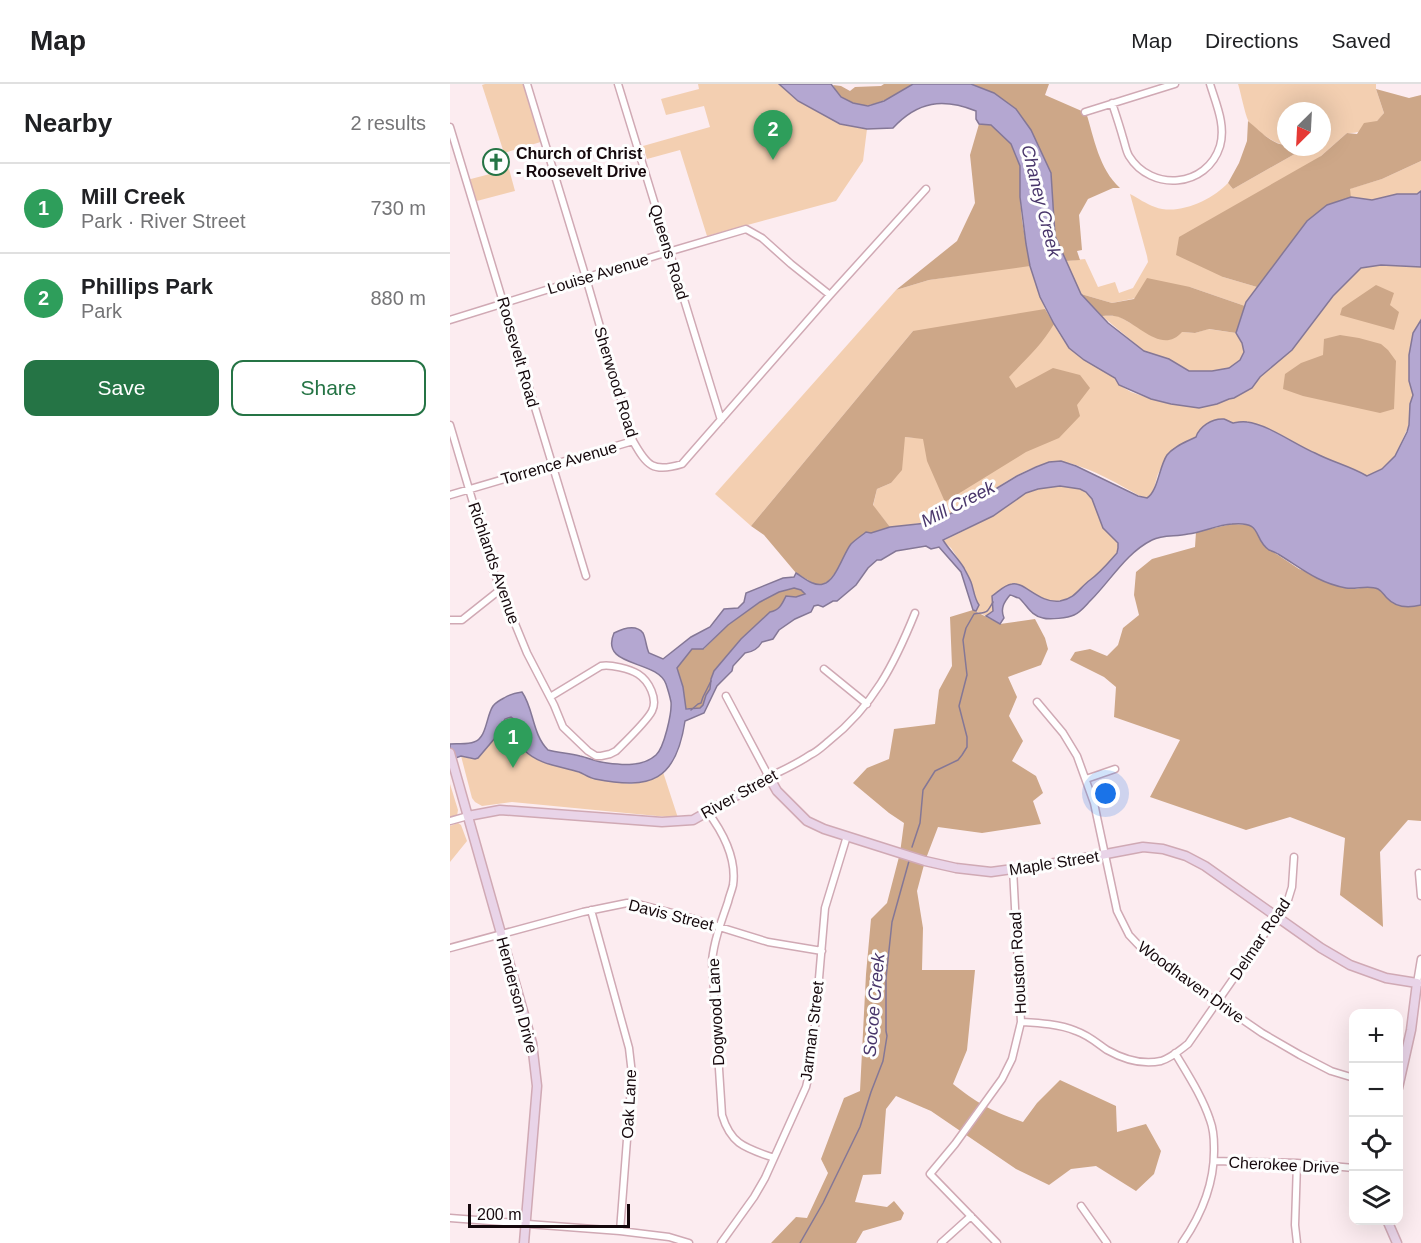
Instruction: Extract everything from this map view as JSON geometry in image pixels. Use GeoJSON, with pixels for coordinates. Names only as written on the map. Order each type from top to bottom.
{"type":"FeatureCollection","features":[{"type":"Feature","properties":{"kind":"street","name":"Sherwood Road"},"geometry":{"type":"LineString","coordinates":[[527,84],[633,441],[643,458],[652,465],[665,469],[682,464],[926,189]]}},
{"type":"Feature","properties":{"kind":"street","name":"Queens Road"},"geometry":{"type":"LineString","coordinates":[[618,84],[721,420]]}},
{"type":"Feature","properties":{"kind":"street"},"geometry":{"type":"LineString","coordinates":[[1084,112],[1175,84]]}},
{"type":"Feature","properties":{"kind":"street"},"geometry":{"type":"LineString","coordinates":[[1112,103],[1129,155],[1138,166],[1148,174],[1160,179],[1186,180],[1207,167],[1220,147],[1222,122],[1210,84]]}},
{"type":"Feature","properties":{"kind":"street","name":"Roosevelt Road"},"geometry":{"type":"LineString","coordinates":[[450,127],[586,576]]}},
{"type":"Feature","properties":{"kind":"street","name":"Louise Avenue"},"geometry":{"type":"LineString","coordinates":[[450,320],[746,229],[762,238],[830,295]]}},
{"type":"Feature","properties":{"kind":"street","name":"Richlands Avenue"},"geometry":{"type":"LineString","coordinates":[[450,425],[501,589],[527,653],[550,697],[562,727],[596,756],[610,754],[616,751],[652,711],[654,698],[651,689],[637,673],[607,665],[601,666],[550,697]]}},
{"type":"Feature","properties":{"kind":"street","name":"Torrence Avenue"},"geometry":{"type":"LineString","coordinates":[[450,495],[633,441]]}},
{"type":"Feature","properties":{"kind":"street"},"geometry":{"type":"LineString","coordinates":[[450,620],[462,620],[501,589]]}},
{"type":"Feature","properties":{"kind":"street","name":"River Street"},"geometry":{"type":"LineString","coordinates":[[450,821],[500,810],[662,822],[693,820],[811,755],[846,727],[881,684],[899,651],[915,613]]}},
{"type":"Feature","properties":{"kind":"street"},"geometry":{"type":"LineString","coordinates":[[824,669],[867,704]]}},
{"type":"Feature","properties":{"kind":"street","name":"Maple Street"},"geometry":{"type":"LineString","coordinates":[[726,696],[777,791],[807,821],[824,829],[925,861],[956,868],[991,872],[1069,861],[1143,847],[1163,849],[1186,856],[1205,866],[1320,948],[1350,965],[1386,978],[1419,983]]}},
{"type":"Feature","properties":{"kind":"street","name":"Woodhaven Drive"},"geometry":{"type":"LineString","coordinates":[[1037,702],[1077,756],[1095,802],[1117,911],[1129,935],[1147,954],[1262,1033],[1330,1071],[1349,1077]]}},
{"type":"Feature","properties":{"kind":"street","name":"Henderson Drive"},"geometry":{"type":"LineString","coordinates":[[450,753],[532,1043],[537,1086],[524,1243]]}},
{"type":"Feature","properties":{"kind":"street"},"geometry":{"type":"LineString","coordinates":[[1086,779],[1115,769]]}},
{"type":"Feature","properties":{"kind":"street","name":"Dogwood Lane"},"geometry":{"type":"LineString","coordinates":[[707,811],[718,826],[729,851],[733,871],[733,885],[713,947],[712,961],[722,1114],[729,1134],[736,1142],[774,1158]]}},
{"type":"Feature","properties":{"kind":"street","name":"Jarman Street"},"geometry":{"type":"LineString","coordinates":[[721,1243],[765,1178],[806,1087],[810,1070],[825,908],[847,836]]}},
{"type":"Feature","properties":{"kind":"street","name":"Delmar Road"},"geometry":{"type":"LineString","coordinates":[[1021,1022],[1053,1025],[1076,1031],[1092,1038],[1108,1050],[1137,1061],[1161,1060],[1175,1053],[1188,1044],[1288,900],[1292,888],[1294,857]]}},
{"type":"Feature","properties":{"kind":"street","name":"Houston Road"},"geometry":{"type":"LineString","coordinates":[[971,1216],[930,1174],[955,1144],[1002,1079],[1012,1059],[1021,1022],[1013,869]]}},
{"type":"Feature","properties":{"kind":"street"},"geometry":{"type":"LineString","coordinates":[[1419,873],[1421,896]]}},
{"type":"Feature","properties":{"kind":"street","name":"Davis Street"},"geometry":{"type":"LineString","coordinates":[[450,948],[618,903],[634,903],[768,942],[822,951]]}},
{"type":"Feature","properties":{"kind":"street","name":"Oak Lane"},"geometry":{"type":"LineString","coordinates":[[591,910],[628,1047],[632,1074],[620,1231]]}},
{"type":"Feature","properties":{"kind":"street"},"geometry":{"type":"LineString","coordinates":[[1403,1066],[1419,983],[1421,959]]}},
{"type":"Feature","properties":{"kind":"street"},"geometry":{"type":"LineString","coordinates":[[1175,1053],[1203,1101],[1214,1136],[1212,1177],[1206,1198],[1195,1225],[1182,1243]]}},
{"type":"Feature","properties":{"kind":"street","name":"Cherokee Drive"},"geometry":{"type":"LineString","coordinates":[[1214,1161],[1297,1163],[1349,1168]]}},
{"type":"Feature","properties":{"kind":"street"},"geometry":{"type":"LineString","coordinates":[[1297,1163],[1295,1225],[1297,1243]]}},
{"type":"Feature","properties":{"kind":"street"},"geometry":{"type":"LineString","coordinates":[[1081,1206],[1107,1243]]}},
{"type":"Feature","properties":{"kind":"street"},"geometry":{"type":"LineString","coordinates":[[941,1243],[971,1216],[997,1243]]}},
{"type":"Feature","properties":{"kind":"street"},"geometry":{"type":"LineString","coordinates":[[450,1218],[620,1231],[669,1237],[689,1243]]}},
{"type":"Feature","properties":{"kind":"street"},"geometry":{"type":"LineString","coordinates":[[1389,1225],[1397,1243]]}},
{"type":"Feature","properties":{"kind":"shaded area"},"geometry":{"type":"Polygon","coordinates":[[[527,84],[544,141],[504,153],[482,85],[527,84]]]}},
{"type":"Feature","properties":{"kind":"shaded area"},"geometry":{"type":"Polygon","coordinates":[[[698,84],[779,84],[798,101],[840,124],[867,129],[863,161],[836,201],[707,236],[680,150],[647,159],[643,146],[710,127],[704,106],[666,115],[661,99],[699,89],[698,84]]]}},
{"type":"Feature","properties":{"kind":"shaded area"},"geometry":{"type":"Polygon","coordinates":[[[913,84],[888,99],[860,106],[841,98],[833,85],[850,91],[855,87],[913,84]]]}},
{"type":"Feature","properties":{"kind":"shaded area"},"geometry":{"type":"Polygon","coordinates":[[[971,84],[1049,84],[1045,95],[1086,112],[1102,162],[1120,188],[1113,188],[1088,199],[1079,215],[1082,250],[1077,251],[1080,260],[1066,261],[1055,236],[1051,173],[994,93],[971,84]]]}},
{"type":"Feature","properties":{"kind":"shaded area"},"geometry":{"type":"Polygon","coordinates":[[[1238,84],[1376,84],[1384,113],[1368,128],[1347,133],[1331,147],[1331,102],[1277,102],[1277,143],[1256,129],[1249,122],[1238,84]]]}},
{"type":"Feature","properties":{"kind":"shaded area"},"geometry":{"type":"Polygon","coordinates":[[[1376,89],[1409,98],[1421,95],[1421,161],[1382,179],[1350,189],[1351,197],[1327,205],[1307,222],[1257,287],[1223,277],[1176,255],[1179,237],[1321,156],[1331,156],[1331,147],[1347,133],[1357,134],[1364,123],[1377,121],[1384,113],[1376,89]]]}},
{"type":"Feature","properties":{"kind":"shaded area"},"geometry":{"type":"Polygon","coordinates":[[[1248,121],[1270,140],[1277,143],[1277,156],[1291,156],[1233,189],[1228,183],[1247,141],[1248,121]]]}},
{"type":"Feature","properties":{"kind":"shaded area"},"geometry":{"type":"Polygon","coordinates":[[[979,124],[991,125],[1011,144],[1020,166],[1022,220],[1030,266],[929,280],[896,290],[957,241],[975,203],[970,155],[979,124]]]}},
{"type":"Feature","properties":{"kind":"shaded area"},"geometry":{"type":"Polygon","coordinates":[[[1291,156],[1321,156],[1223,277],[1257,287],[1245,306],[1190,287],[1112,303],[1081,294],[1066,261],[1085,259],[1098,287],[1115,282],[1119,293],[1133,288],[1148,262],[1130,194],[1155,207],[1174,209],[1194,205],[1213,195],[1228,183],[1233,189],[1291,156]]]}},
{"type":"Feature","properties":{"kind":"shaded area"},"geometry":{"type":"Polygon","coordinates":[[[1421,161],[1421,191],[1417,194],[1397,194],[1372,200],[1351,197],[1349,189],[1382,179],[1421,161]]]}},
{"type":"Feature","properties":{"kind":"shaded area"},"geometry":{"type":"Polygon","coordinates":[[[509,169],[515,191],[473,202],[467,180],[509,169]]]}},
{"type":"Feature","properties":{"kind":"shaded area"},"geometry":{"type":"Polygon","coordinates":[[[1014,219],[1045,309],[1069,348],[1115,378],[1119,385],[1131,392],[1171,404],[1199,408],[1234,398],[1252,388],[1260,377],[1306,332],[1333,296],[1361,268],[1381,265],[1421,267],[1421,319],[1413,333],[1409,355],[1409,381],[1413,395],[1409,425],[1395,456],[1382,469],[1367,476],[1316,454],[1263,426],[1239,422],[1199,436],[1177,447],[1162,467],[1153,490],[1147,498],[1081,467],[1063,462],[1050,462],[1008,480],[949,516],[890,527],[873,506],[877,489],[891,483],[905,437],[916,438],[913,331],[751,526],[715,494],[896,290],[929,280],[968,274],[1014,219]]]}},
{"type":"Feature","properties":{"kind":"shaded area"},"geometry":{"type":"Polygon","coordinates":[[[1147,278],[1190,287],[1245,306],[1236,333],[1209,329],[1195,333],[1182,332],[1175,338],[1167,340],[1159,339],[1119,317],[1102,316],[1081,294],[1112,303],[1134,299],[1147,278]]]}},
{"type":"Feature","properties":{"kind":"shaded area"},"geometry":{"type":"Polygon","coordinates":[[[1376,285],[1394,293],[1390,305],[1399,312],[1394,330],[1340,315],[1342,308],[1376,285]]]}},
{"type":"Feature","properties":{"kind":"shaded area"},"geometry":{"type":"Polygon","coordinates":[[[1045,309],[1054,324],[1039,346],[1009,377],[1016,388],[1053,368],[1080,375],[1090,388],[1077,405],[1080,416],[1059,438],[1026,452],[945,502],[927,461],[923,439],[905,437],[902,470],[891,483],[877,489],[873,505],[890,527],[871,533],[851,545],[835,573],[823,584],[815,584],[796,573],[764,535],[751,526],[913,331],[1045,309]]]}},
{"type":"Feature","properties":{"kind":"shaded area"},"geometry":{"type":"Polygon","coordinates":[[[1102,316],[1118,316],[1132,324],[1182,332],[1195,333],[1208,329],[1236,333],[1244,352],[1240,360],[1229,368],[1189,371],[1169,359],[1144,351],[1102,316]]]}},
{"type":"Feature","properties":{"kind":"shaded area"},"geometry":{"type":"Polygon","coordinates":[[[1340,335],[1381,344],[1388,350],[1396,361],[1394,409],[1380,413],[1303,396],[1283,389],[1285,374],[1301,363],[1323,355],[1324,339],[1340,335]]]}},
{"type":"Feature","properties":{"kind":"shaded area"},"geometry":{"type":"Polygon","coordinates":[[[1058,486],[1080,489],[1090,496],[1102,525],[1107,533],[1117,541],[1117,552],[1099,574],[1068,598],[1049,600],[1014,583],[993,611],[986,616],[976,611],[979,605],[975,600],[971,582],[951,548],[943,541],[993,516],[1026,493],[1058,486]]]}},
{"type":"Feature","properties":{"kind":"shaded area"},"geometry":{"type":"Polygon","coordinates":[[[1232,524],[1252,525],[1266,547],[1299,569],[1355,589],[1377,588],[1388,599],[1406,607],[1421,605],[1421,821],[1408,820],[1380,852],[1383,927],[1340,895],[1345,838],[1290,817],[1246,830],[1150,797],[1180,740],[1114,717],[1116,687],[1104,677],[1070,660],[1075,652],[1090,649],[1107,656],[1118,645],[1123,628],[1139,615],[1134,595],[1136,572],[1152,559],[1195,547],[1196,532],[1232,524]]]}},
{"type":"Feature","properties":{"kind":"shaded area"},"geometry":{"type":"Polygon","coordinates":[[[794,588],[802,590],[805,594],[796,597],[789,596],[776,611],[770,612],[741,639],[714,671],[703,705],[700,708],[685,708],[683,687],[677,668],[692,649],[704,649],[728,625],[760,602],[779,592],[794,588]]]}},
{"type":"Feature","properties":{"kind":"shaded area"},"geometry":{"type":"Polygon","coordinates":[[[973,610],[1000,624],[1035,619],[1045,638],[1048,649],[1041,665],[1008,677],[1017,697],[1009,716],[1023,741],[1012,761],[1036,776],[1043,793],[1033,801],[1041,824],[982,833],[938,827],[925,861],[917,891],[923,928],[922,970],[975,970],[967,1050],[953,1084],[986,1106],[1023,1122],[1037,1103],[1060,1080],[1116,1106],[1117,1132],[1146,1124],[1161,1151],[1154,1174],[1136,1191],[1096,1166],[1071,1169],[1049,1185],[1016,1169],[931,1111],[896,1096],[886,1109],[881,1174],[863,1175],[855,1202],[887,1207],[894,1201],[904,1213],[901,1220],[863,1231],[856,1243],[771,1243],[796,1217],[807,1218],[828,1173],[821,1159],[844,1098],[860,1091],[871,919],[887,903],[900,853],[904,823],[853,783],[867,768],[889,759],[894,729],[935,724],[939,690],[952,666],[950,617],[973,610]]]}},
{"type":"Feature","properties":{"kind":"shaded area"},"geometry":{"type":"Polygon","coordinates":[[[509,717],[515,720],[516,735],[593,779],[631,784],[656,778],[663,772],[678,818],[512,802],[482,806],[475,802],[461,756],[472,759],[495,738],[501,725],[509,717]]]}},
{"type":"Feature","properties":{"kind":"shaded area"},"geometry":{"type":"Polygon","coordinates":[[[450,784],[458,810],[457,816],[450,818],[450,784]]]}},
{"type":"Feature","properties":{"kind":"shaded area"},"geometry":{"type":"Polygon","coordinates":[[[458,823],[467,841],[450,862],[450,826],[458,823]]]}},
{"type":"Feature","properties":{"kind":"water","name":"Chaney Creek"},"geometry":{"type":"Polygon","coordinates":[[[779,84],[831,84],[841,97],[853,103],[868,106],[884,101],[913,84],[971,84],[994,93],[1016,109],[1031,130],[1051,173],[1055,236],[1081,294],[1108,323],[1144,351],[1169,359],[1189,371],[1229,368],[1240,360],[1244,352],[1236,333],[1246,302],[1307,221],[1327,205],[1351,197],[1372,200],[1397,194],[1417,194],[1421,191],[1421,267],[1381,265],[1361,268],[1333,296],[1292,350],[1260,377],[1252,388],[1234,398],[1199,408],[1151,399],[1119,385],[1115,378],[1084,360],[1069,348],[1054,324],[1040,297],[1030,266],[1020,197],[1020,166],[1011,144],[991,125],[979,124],[976,111],[953,104],[932,104],[912,112],[893,128],[867,129],[840,124],[798,101],[779,84]]]}},
{"type":"Feature","properties":{"kind":"water"},"geometry":{"type":"Polygon","coordinates":[[[1421,320],[1421,605],[1407,607],[1399,605],[1374,588],[1350,588],[1327,583],[1269,550],[1249,525],[1232,524],[1194,533],[1161,537],[1143,545],[1119,567],[1077,614],[1071,616],[1054,619],[1039,617],[1032,613],[1019,598],[1010,595],[1003,606],[1004,618],[1000,624],[986,616],[993,611],[992,596],[1004,587],[1017,584],[1045,599],[1065,600],[1098,574],[1117,553],[1118,543],[1103,528],[1092,499],[1086,492],[1060,486],[1038,489],[1026,493],[993,516],[943,540],[962,564],[969,578],[979,605],[976,611],[973,610],[961,572],[939,547],[931,549],[926,546],[896,551],[877,560],[856,585],[837,601],[823,607],[814,606],[811,612],[779,630],[773,639],[762,642],[755,650],[745,653],[717,686],[704,713],[685,721],[675,757],[658,777],[631,783],[615,782],[593,778],[543,762],[521,747],[515,720],[511,717],[505,719],[495,738],[478,758],[461,756],[450,760],[450,744],[478,740],[494,705],[508,696],[522,692],[539,737],[548,750],[619,764],[645,762],[656,755],[662,745],[667,730],[671,702],[661,676],[621,658],[615,652],[612,644],[614,633],[629,628],[640,630],[644,635],[649,653],[663,659],[691,637],[710,627],[724,609],[738,608],[744,602],[746,593],[783,578],[794,577],[796,573],[812,583],[820,585],[828,582],[851,544],[866,532],[927,523],[941,518],[969,505],[1017,476],[1049,462],[1061,461],[1076,466],[1138,496],[1147,498],[1154,490],[1167,455],[1180,444],[1196,437],[1207,424],[1224,419],[1233,423],[1245,422],[1263,427],[1367,476],[1382,469],[1395,456],[1407,432],[1413,395],[1409,381],[1409,355],[1413,333],[1421,320]],[[794,588],[779,592],[760,602],[728,625],[703,649],[692,649],[677,668],[686,709],[700,708],[703,705],[714,671],[741,639],[770,612],[778,608],[786,596],[796,597],[805,594],[794,588]]]}},
{"type":"Feature","properties":{"kind":"waterway","name":"Socoe Creek"},"geometry":{"type":"LineString","coordinates":[[912,847],[920,823],[923,790],[935,771],[958,760],[967,747],[967,737],[959,706],[967,675],[963,640],[966,628],[974,614],[986,612],[993,602]]}},
{"type":"Feature","properties":{"kind":"waterway","name":"Mill Creek"},"geometry":{"type":"LineString","coordinates":[[691,710],[701,703],[711,681]]}},
{"type":"Feature","properties":{"kind":"waterway","name":"Socoe Creek"},"geometry":{"type":"LineString","coordinates":[[800,1243],[823,1203],[860,1127],[883,1061],[887,1036],[886,978],[892,922],[909,861]]}},
{"type":"Feature","properties":{"kind":"place","name":"Phillips Park"},"geometry":{"type":"Point","coordinates":[773,160]}},
{"type":"Feature","properties":{"kind":"place","name":"Church of Christ - Roosevelt Drive"},"geometry":{"type":"Point","coordinates":[496,162]}},
{"type":"Feature","properties":{"kind":"place","name":"Mill Creek"},"geometry":{"type":"Point","coordinates":[513,768]}}]}
